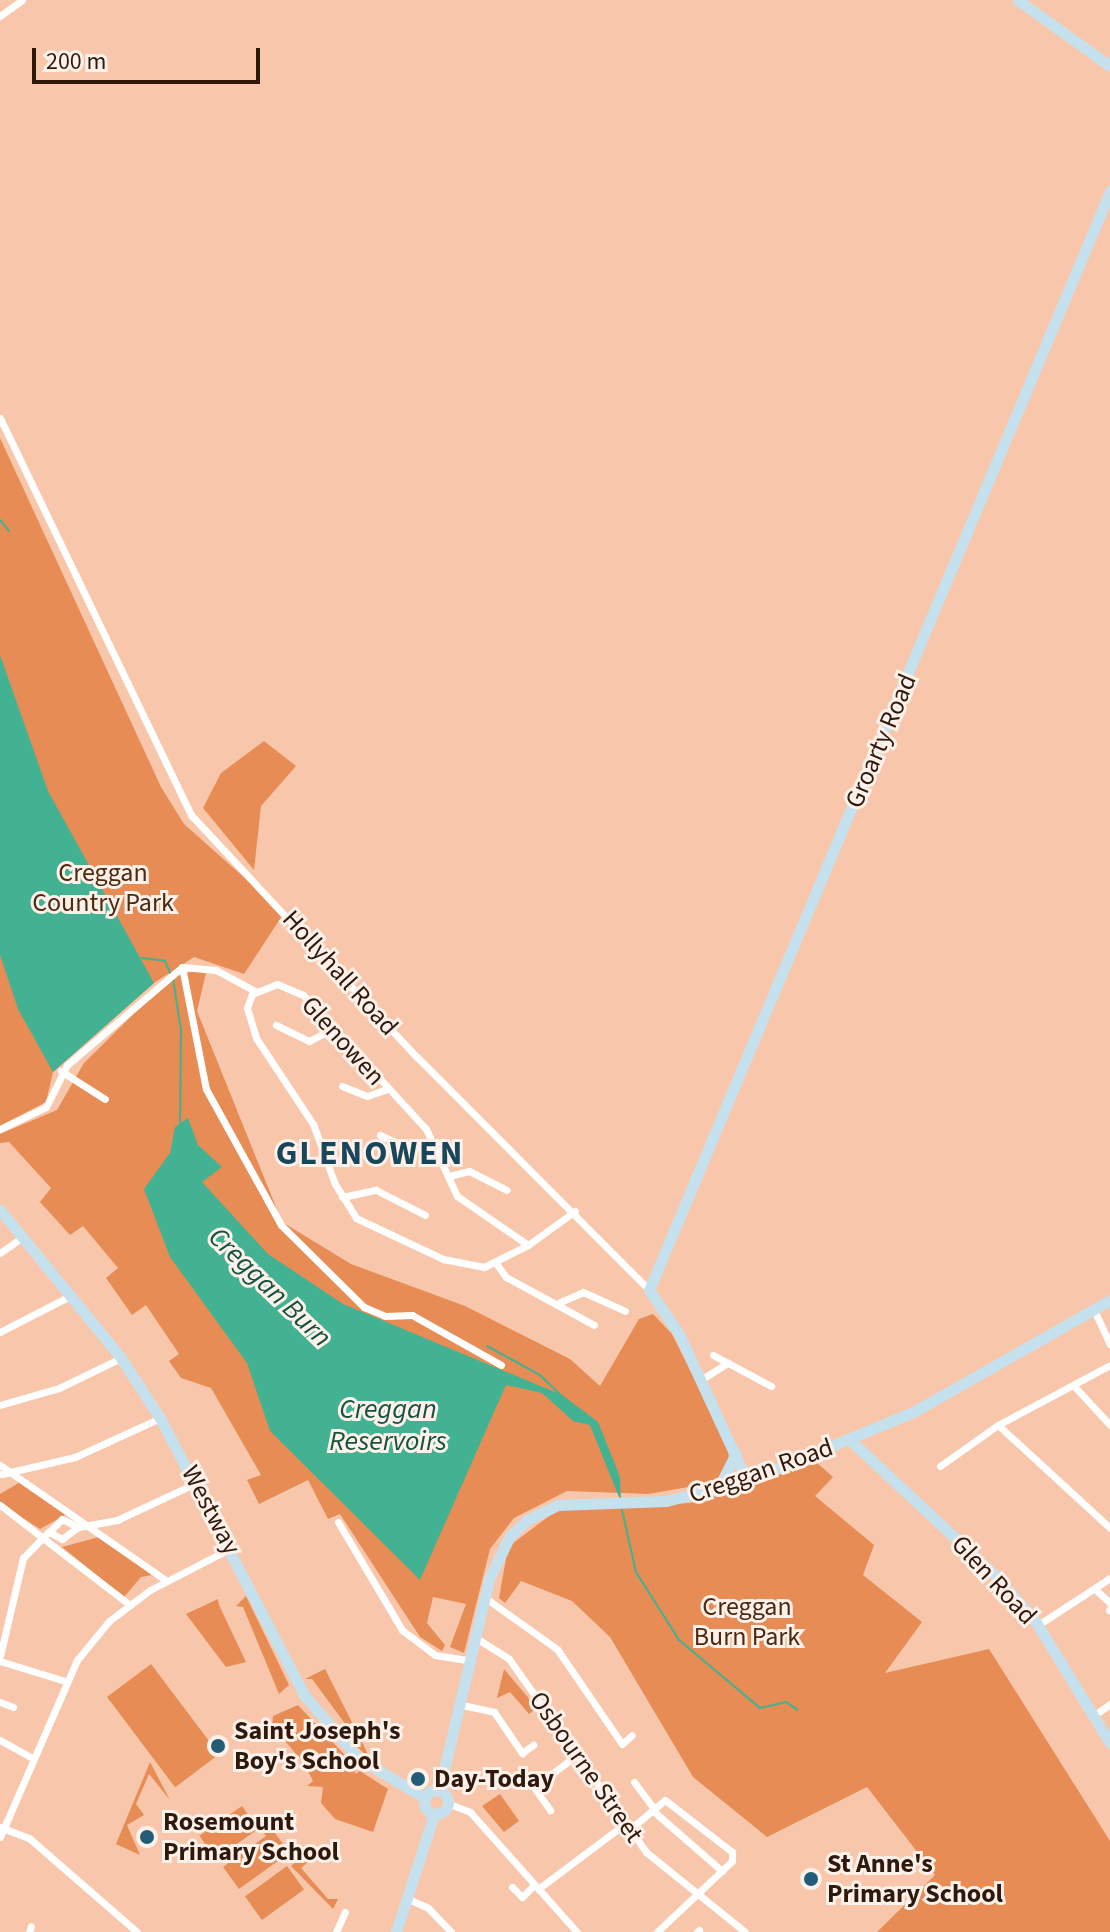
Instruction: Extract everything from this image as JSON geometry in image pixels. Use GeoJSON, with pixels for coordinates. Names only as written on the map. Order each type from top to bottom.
{"type":"FeatureCollection","features":[{"type":"Feature","properties":{"kind":"street"},"geometry":{"type":"LineString","coordinates":[[0,16],[22,0]]}},
{"type":"Feature","properties":{"kind":"street"},"geometry":{"type":"LineString","coordinates":[[1018,0],[1110,66]]}},
{"type":"Feature","properties":{"kind":"street","name":"Groarty Road"},"geometry":{"type":"LineString","coordinates":[[649,1290],[1110,191]]}},
{"type":"Feature","properties":{"kind":"street","name":"Hollyhall Road"},"geometry":{"type":"LineString","coordinates":[[0,418],[191,815],[417,1057],[575,1211],[649,1290],[702,1379],[747,1481]]}},
{"type":"Feature","properties":{"kind":"street"},"geometry":{"type":"LineString","coordinates":[[0,1129],[46,1107],[61,1071],[168,977],[179,969],[216,970],[255,991],[247,1008],[256,1038],[313,1124],[342,1197],[370,1227],[468,1267],[495,1262],[528,1245],[575,1211]]}},
{"type":"Feature","properties":{"kind":"street"},"geometry":{"type":"LineString","coordinates":[[179,969],[206,1089],[281,1225],[364,1307],[385,1316],[412,1315],[501,1365]]}},
{"type":"Feature","properties":{"kind":"street","name":"Glenowen"},"geometry":{"type":"LineString","coordinates":[[255,991],[273,983],[291,986],[436,1143],[457,1196],[473,1211],[508,1226],[528,1245]]}},
{"type":"Feature","properties":{"kind":"street"},"geometry":{"type":"LineString","coordinates":[[276,1025],[309,1041],[333,1029]]}},
{"type":"Feature","properties":{"kind":"street"},"geometry":{"type":"LineString","coordinates":[[61,1071],[105,1099]]}},
{"type":"Feature","properties":{"kind":"street"},"geometry":{"type":"LineString","coordinates":[[342,1086],[367,1096],[387,1089]]}},
{"type":"Feature","properties":{"kind":"street"},"geometry":{"type":"LineString","coordinates":[[380,1135],[410,1149],[436,1143]]}},
{"type":"Feature","properties":{"kind":"street"},"geometry":{"type":"LineString","coordinates":[[449,1176],[469,1171],[507,1190]]}},
{"type":"Feature","properties":{"kind":"street"},"geometry":{"type":"LineString","coordinates":[[342,1197],[376,1190],[425,1215]]}},
{"type":"Feature","properties":{"kind":"street","name":"Westway"},"geometry":{"type":"LineString","coordinates":[[0,1210],[121,1358],[160,1418],[233,1548],[300,1688],[322,1720],[375,1771],[425,1798]]}},
{"type":"Feature","properties":{"kind":"street"},"geometry":{"type":"LineString","coordinates":[[0,1253],[24,1236]]}},
{"type":"Feature","properties":{"kind":"street"},"geometry":{"type":"LineString","coordinates":[[495,1262],[506,1277],[560,1302],[574,1317],[594,1325]]}},
{"type":"Feature","properties":{"kind":"street"},"geometry":{"type":"LineString","coordinates":[[560,1302],[583,1292],[625,1311]]}},
{"type":"Feature","properties":{"kind":"street"},"geometry":{"type":"LineString","coordinates":[[0,1332],[72,1295]]}},
{"type":"Feature","properties":{"kind":"street","name":"Creggan Road"},"geometry":{"type":"LineString","coordinates":[[439,1791],[462,1705],[484,1597],[510,1536],[542,1511],[576,1502],[666,1501],[747,1481],[915,1411],[1110,1300]]}},
{"type":"Feature","properties":{"kind":"street"},"geometry":{"type":"LineString","coordinates":[[1094,1310],[1110,1345]]}},
{"type":"Feature","properties":{"kind":"street"},"geometry":{"type":"LineString","coordinates":[[713,1355],[771,1386]]}},
{"type":"Feature","properties":{"kind":"street"},"geometry":{"type":"LineString","coordinates":[[0,1405],[59,1388],[121,1358]]}},
{"type":"Feature","properties":{"kind":"street"},"geometry":{"type":"LineString","coordinates":[[702,1379],[728,1363]]}},
{"type":"Feature","properties":{"kind":"street"},"geometry":{"type":"LineString","coordinates":[[940,1466],[998,1425],[1110,1365]]}},
{"type":"Feature","properties":{"kind":"street"},"geometry":{"type":"LineString","coordinates":[[1074,1386],[1110,1425]]}},
{"type":"Feature","properties":{"kind":"street"},"geometry":{"type":"LineString","coordinates":[[2,1472],[75,1457],[160,1418]]}},
{"type":"Feature","properties":{"kind":"street"},"geometry":{"type":"LineString","coordinates":[[998,1425],[1110,1528]]}},
{"type":"Feature","properties":{"kind":"street","name":"Glen Road"},"geometry":{"type":"LineString","coordinates":[[850,1440],[995,1575],[1038,1625],[1110,1743]]}},
{"type":"Feature","properties":{"kind":"street"},"geometry":{"type":"LineString","coordinates":[[716,1491],[736,1453]]}},
{"type":"Feature","properties":{"kind":"street"},"geometry":{"type":"LineString","coordinates":[[2,1472],[90,1526],[167,1581]]}},
{"type":"Feature","properties":{"kind":"street"},"geometry":{"type":"LineString","coordinates":[[65,1681],[0,1659],[23,1558],[62,1519],[78,1527],[90,1526],[145,1509],[198,1482]]}},
{"type":"Feature","properties":{"kind":"street"},"geometry":{"type":"LineString","coordinates":[[0,1505],[46,1533],[130,1605]]}},
{"type":"Feature","properties":{"kind":"street"},"geometry":{"type":"LineString","coordinates":[[338,1522],[402,1630],[435,1655],[472,1661]]}},
{"type":"Feature","properties":{"kind":"street"},"geometry":{"type":"LineString","coordinates":[[46,1533],[62,1539],[78,1527]]}},
{"type":"Feature","properties":{"kind":"street"},"geometry":{"type":"LineString","coordinates":[[0,1837],[65,1681],[109,1621],[167,1581],[233,1548]]}},
{"type":"Feature","properties":{"kind":"street"},"geometry":{"type":"LineString","coordinates":[[1038,1625],[1097,1591],[1110,1578]]}},
{"type":"Feature","properties":{"kind":"street"},"geometry":{"type":"LineString","coordinates":[[1097,1591],[1110,1603]]}},
{"type":"Feature","properties":{"kind":"street"},"geometry":{"type":"LineString","coordinates":[[484,1597],[557,1649],[622,1744],[632,1735]]}},
{"type":"Feature","properties":{"kind":"street","name":"Osbourne Street"},"geometry":{"type":"LineString","coordinates":[[476,1638],[509,1659],[646,1852],[745,1932]]}},
{"type":"Feature","properties":{"kind":"street"},"geometry":{"type":"LineString","coordinates":[[0,1702],[13,1707]]}},
{"type":"Feature","properties":{"kind":"street"},"geometry":{"type":"LineString","coordinates":[[1093,1716],[1110,1704]]}},
{"type":"Feature","properties":{"kind":"street"},"geometry":{"type":"LineString","coordinates":[[462,1705],[494,1712],[522,1753],[533,1745]]}},
{"type":"Feature","properties":{"kind":"street"},"geometry":{"type":"LineString","coordinates":[[0,1740],[32,1758]]}},
{"type":"Feature","properties":{"kind":"street"},"geometry":{"type":"LineString","coordinates":[[534,1787],[577,1755]]}},
{"type":"Feature","properties":{"kind":"street"},"geometry":{"type":"LineString","coordinates":[[526,1776],[550,1810]]}},
{"type":"Feature","properties":{"kind":"street"},"geometry":{"type":"LineString","coordinates":[[634,1782],[653,1810],[722,1871]]}},
{"type":"Feature","properties":{"kind":"street"},"geometry":{"type":"LineString","coordinates":[[434,1814],[425,1798],[439,1791],[447,1803],[470,1812],[577,1932]]}},
{"type":"Feature","properties":{"kind":"street"},"geometry":{"type":"LineString","coordinates":[[512,1887],[522,1897],[665,1800],[732,1852],[722,1871],[657,1932]]}},
{"type":"Feature","properties":{"kind":"street"},"geometry":{"type":"LineString","coordinates":[[396,1932],[434,1814],[447,1803]]}},
{"type":"Feature","properties":{"kind":"street"},"geometry":{"type":"LineString","coordinates":[[2,1828],[29,1838],[137,1932]]}},
{"type":"Feature","properties":{"kind":"street"},"geometry":{"type":"LineString","coordinates":[[406,1898],[428,1908],[451,1932]]}},
{"type":"Feature","properties":{"kind":"street"},"geometry":{"type":"LineString","coordinates":[[336,1932],[345,1912]]}},
{"type":"Feature","properties":{"kind":"green space","name":"Creggan Country Park"},"geometry":{"type":"Polygon","coordinates":[[[0,438],[161,787],[184,824],[284,913],[244,974],[194,957],[154,983],[53,1072],[46,1102],[0,1126],[0,438]]]}},
{"type":"Feature","properties":{"kind":"green space"},"geometry":{"type":"Polygon","coordinates":[[[264,741],[296,766],[261,806],[254,870],[203,808],[221,773],[264,741]]]}},
{"type":"Feature","properties":{"kind":"green space"},"geometry":{"type":"Polygon","coordinates":[[[197,970],[206,973],[197,1011],[282,1222],[351,1264],[465,1306],[570,1359],[600,1386],[639,1319],[653,1314],[672,1334],[728,1446],[729,1459],[717,1482],[648,1494],[567,1491],[514,1518],[490,1549],[464,1653],[450,1647],[466,1604],[433,1597],[427,1623],[445,1645],[442,1651],[420,1637],[340,1514],[328,1519],[308,1480],[259,1504],[247,1480],[261,1475],[211,1388],[181,1378],[169,1361],[179,1354],[146,1305],[132,1315],[106,1278],[118,1268],[83,1226],[70,1235],[40,1202],[51,1188],[9,1142],[0,1143],[0,1134],[57,1110],[84,1063],[170,978],[197,970]]]}},
{"type":"Feature","properties":{"kind":"green space","name":"Creggan Burn Park"},"geometry":{"type":"Polygon","coordinates":[[[817,1463],[833,1477],[815,1496],[874,1545],[863,1575],[922,1622],[885,1673],[989,1649],[1110,1841],[1110,1932],[877,1932],[935,1875],[867,1787],[767,1837],[693,1777],[610,1637],[572,1601],[521,1581],[505,1603],[499,1598],[508,1547],[557,1510],[690,1503],[817,1463]]]}},
{"type":"Feature","properties":{"kind":"green space"},"geometry":{"type":"Polygon","coordinates":[[[22,1481],[67,1514],[40,1529],[0,1503],[0,1494],[22,1481]]]}},
{"type":"Feature","properties":{"kind":"green space"},"geometry":{"type":"Polygon","coordinates":[[[99,1537],[158,1574],[141,1577],[124,1597],[62,1547],[99,1537]]]}},
{"type":"Feature","properties":{"kind":"green space"},"geometry":{"type":"Polygon","coordinates":[[[246,1596],[289,1685],[279,1694],[243,1607],[236,1606],[246,1596]]]}},
{"type":"Feature","properties":{"kind":"green space"},"geometry":{"type":"Polygon","coordinates":[[[218,1599],[246,1662],[226,1667],[186,1614],[218,1599]]]}},
{"type":"Feature","properties":{"kind":"green space"},"geometry":{"type":"Polygon","coordinates":[[[151,1664],[219,1754],[175,1787],[107,1697],[151,1664]]]}},
{"type":"Feature","properties":{"kind":"green space"},"geometry":{"type":"Polygon","coordinates":[[[325,1669],[371,1760],[351,1741],[355,1737],[312,1679],[305,1679],[325,1669]]]}},
{"type":"Feature","properties":{"kind":"green space"},"geometry":{"type":"Polygon","coordinates":[[[504,1669],[537,1708],[529,1714],[510,1692],[497,1698],[504,1669]]]}},
{"type":"Feature","properties":{"kind":"green space"},"geometry":{"type":"Polygon","coordinates":[[[298,1705],[356,1767],[355,1774],[360,1771],[388,1789],[373,1832],[335,1819],[321,1803],[323,1787],[307,1786],[313,1781],[305,1765],[272,1725],[273,1716],[298,1705]]]}},
{"type":"Feature","properties":{"kind":"green space"},"geometry":{"type":"Polygon","coordinates":[[[150,1762],[170,1800],[149,1774],[136,1804],[144,1815],[127,1825],[140,1855],[116,1844],[150,1762]]]}},
{"type":"Feature","properties":{"kind":"green space"},"geometry":{"type":"Polygon","coordinates":[[[500,1794],[519,1821],[504,1832],[482,1806],[500,1794]]]}},
{"type":"Feature","properties":{"kind":"green space"},"geometry":{"type":"Polygon","coordinates":[[[242,1806],[258,1829],[215,1859],[199,1836],[242,1806]]]}},
{"type":"Feature","properties":{"kind":"green space"},"geometry":{"type":"Polygon","coordinates":[[[260,1814],[294,1858],[288,1863],[271,1842],[282,1858],[239,1889],[223,1867],[266,1836],[256,1823],[260,1814]]]}},
{"type":"Feature","properties":{"kind":"green space"},"geometry":{"type":"Polygon","coordinates":[[[309,1851],[314,1857],[301,1868],[328,1899],[338,1899],[333,1909],[291,1866],[309,1851]]]}},
{"type":"Feature","properties":{"kind":"green space"},"geometry":{"type":"Polygon","coordinates":[[[287,1866],[304,1889],[262,1920],[245,1897],[287,1866]]]}},
{"type":"Feature","properties":{"kind":"water"},"geometry":{"type":"Polygon","coordinates":[[[0,655],[48,791],[154,983],[53,1072],[18,1009],[0,955],[0,655]]]}},
{"type":"Feature","properties":{"kind":"water","name":"Creggan Reservoirs"},"geometry":{"type":"Polygon","coordinates":[[[188,1118],[198,1145],[222,1167],[202,1182],[268,1254],[343,1304],[562,1395],[598,1422],[620,1477],[621,1502],[590,1425],[573,1421],[542,1393],[506,1385],[420,1580],[270,1431],[247,1363],[170,1257],[144,1189],[170,1153],[175,1127],[188,1118]]]}},
{"type":"Feature","properties":{"kind":"waterway","name":"Creggan Burn"},"geometry":{"type":"LineString","coordinates":[[0,520],[9,531]]}},
{"type":"Feature","properties":{"kind":"waterway","name":"Creggan Burn"},"geometry":{"type":"LineString","coordinates":[[142,958],[165,961],[170,973]]}},
{"type":"Feature","properties":{"kind":"waterway","name":"Creggan Burn"},"geometry":{"type":"LineString","coordinates":[[173,979],[181,1030],[180,1124]]}},
{"type":"Feature","properties":{"kind":"waterway"},"geometry":{"type":"LineString","coordinates":[[487,1346],[540,1375],[582,1416]]}},
{"type":"Feature","properties":{"kind":"waterway","name":"Creggan Burn"},"geometry":{"type":"LineString","coordinates":[[622,1510],[636,1572],[679,1640],[760,1708],[786,1702],[798,1710]]}},
{"type":"Feature","properties":{"kind":"place","name":"Saint Joseph's Boy's School"},"geometry":{"type":"Point","coordinates":[218,1746]}},
{"type":"Feature","properties":{"kind":"place","name":"Day-Today"},"geometry":{"type":"Point","coordinates":[418,1779]}},
{"type":"Feature","properties":{"kind":"place","name":"Rosemount Primary School"},"geometry":{"type":"Point","coordinates":[147,1837]}},
{"type":"Feature","properties":{"kind":"place","name":"St Anne's Primary School"},"geometry":{"type":"Point","coordinates":[811,1879]}},
{"type":"Feature","properties":{"kind":"district","name":"GLENOWEN"},"geometry":{"type":"Point","coordinates":[370,1154]}}]}
